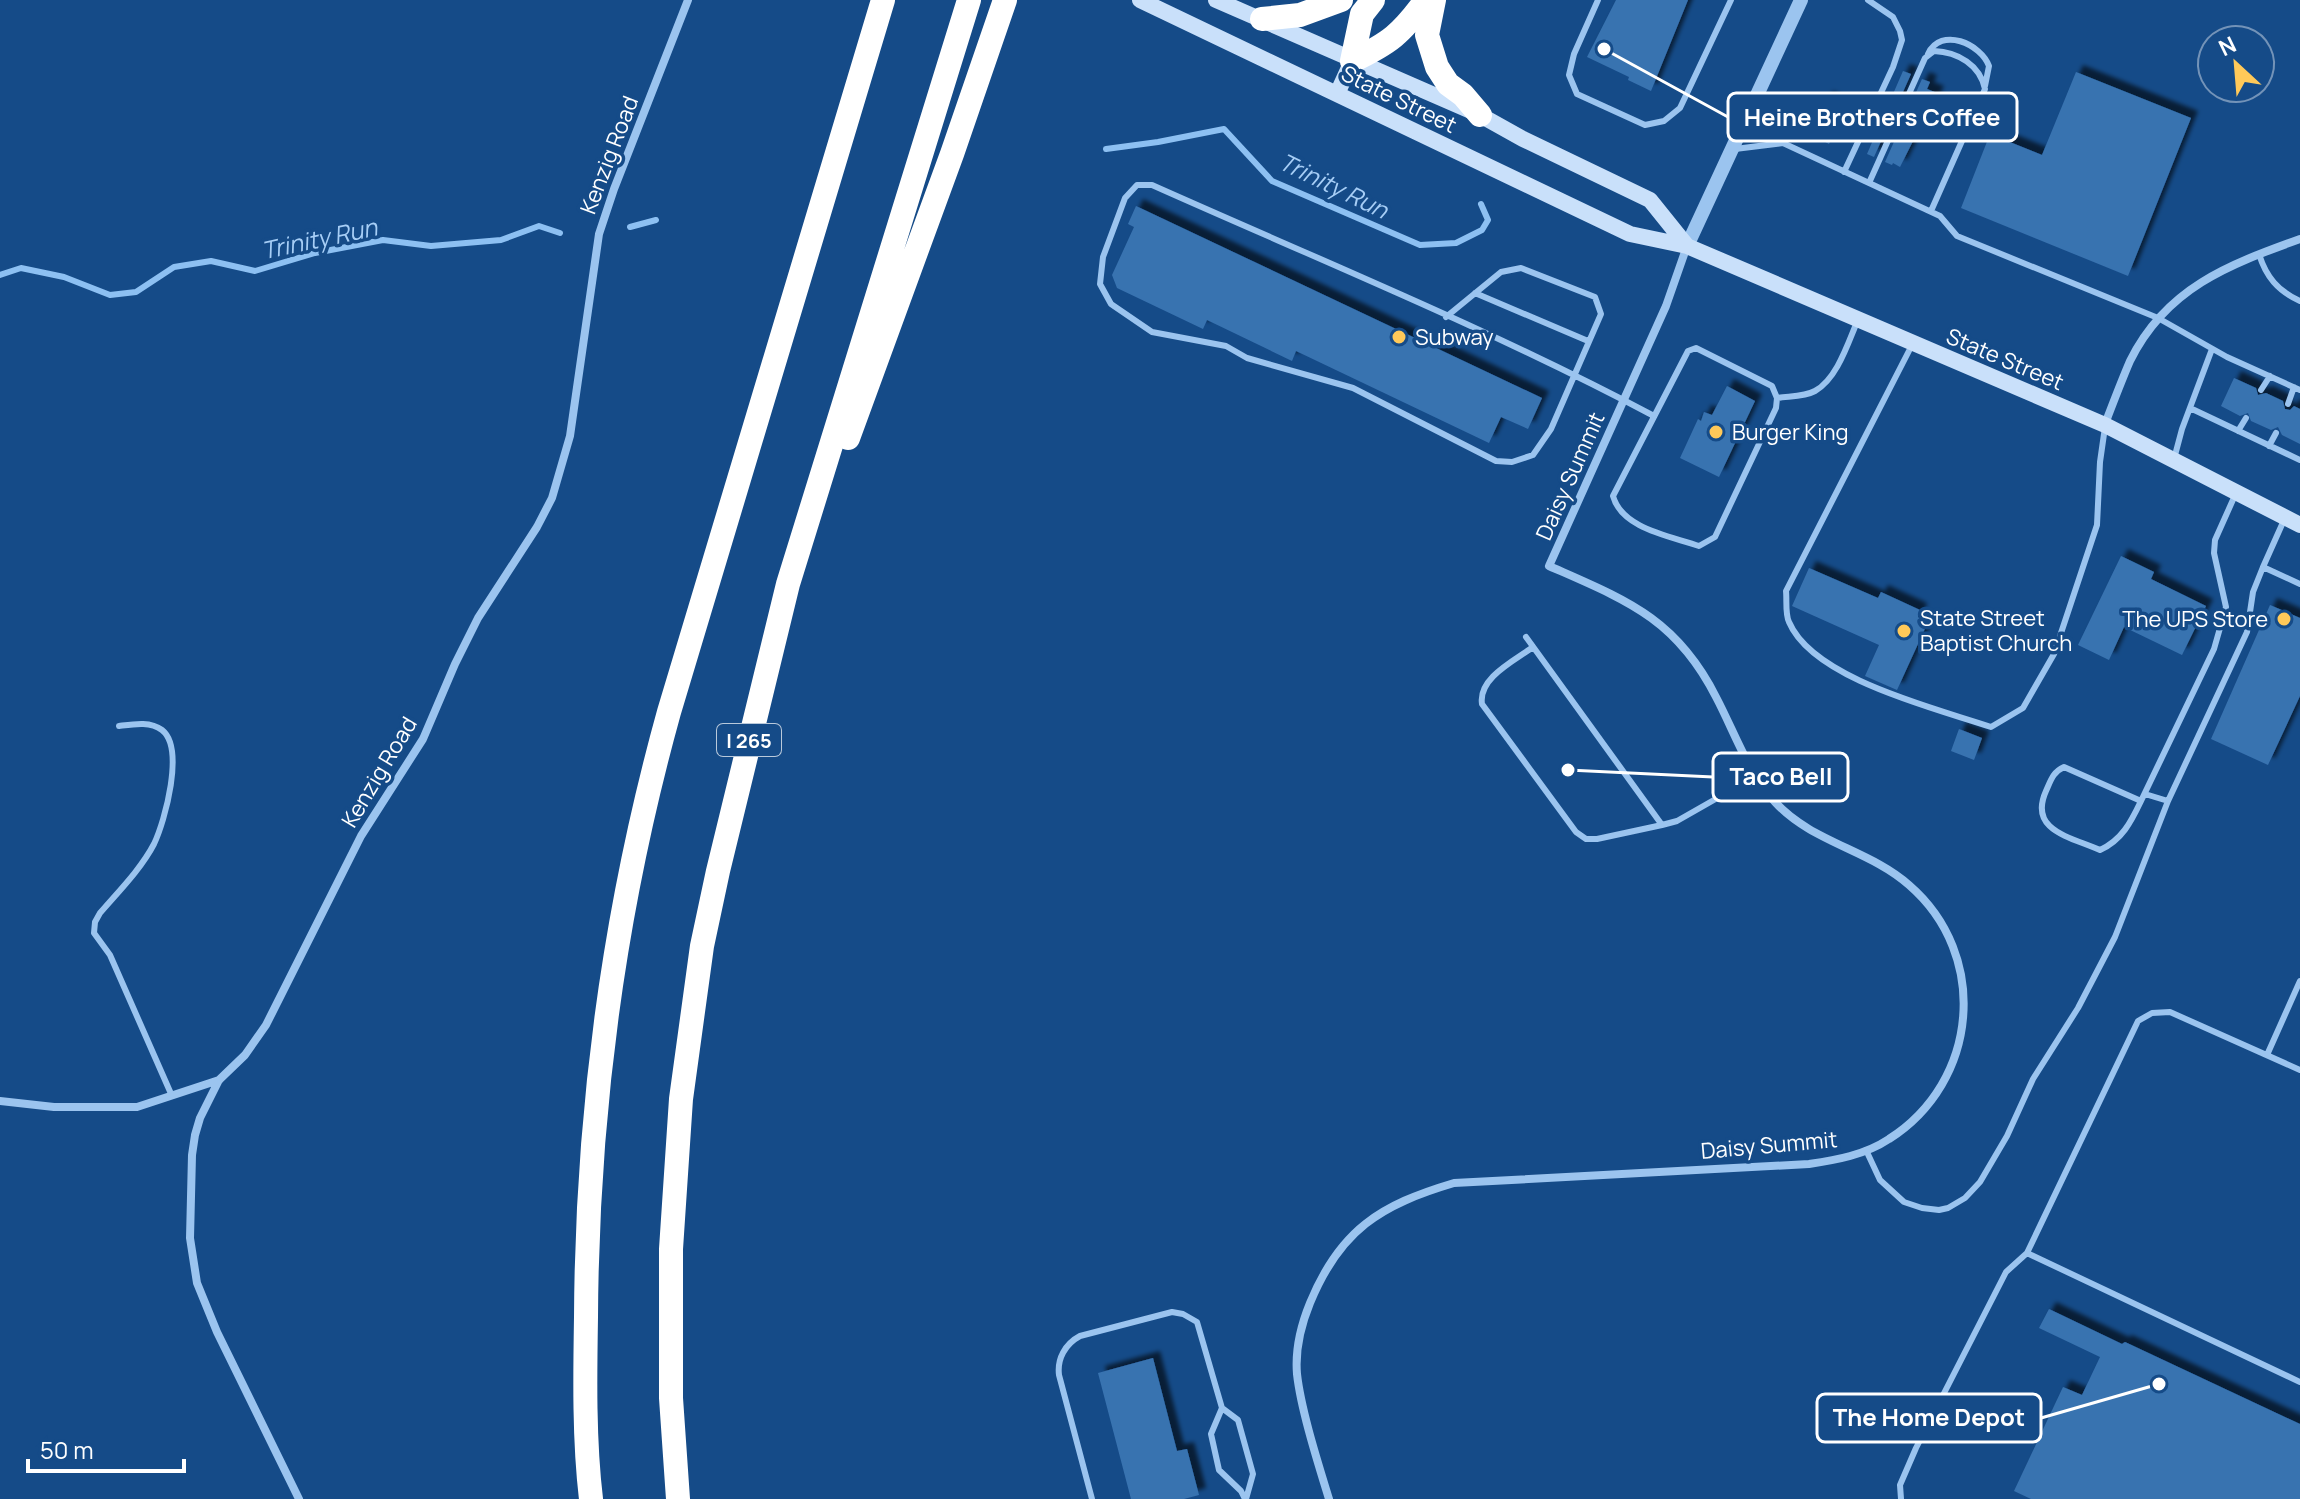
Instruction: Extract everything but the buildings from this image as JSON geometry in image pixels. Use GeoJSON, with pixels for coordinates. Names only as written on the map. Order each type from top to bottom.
{"type":"FeatureCollection","features":[{"type":"Feature","properties":{"kind":"highway"},"geometry":{"type":"LineString","coordinates":[[591,1499],[585,1343],[589,1190],[607,999],[629,871],[669,712],[883,0]]}},
{"type":"Feature","properties":{"kind":"highway"},"geometry":{"type":"LineString","coordinates":[[1262,19],[1300,15],[1341,0]]}},
{"type":"Feature","properties":{"kind":"highway"},"geometry":{"type":"LineString","coordinates":[[1352,61],[1362,14],[1373,0]]}},
{"type":"Feature","properties":{"kind":"highway"},"geometry":{"type":"LineString","coordinates":[[1352,61],[1387,44],[1406,27],[1426,0]]}},
{"type":"Feature","properties":{"kind":"highway"},"geometry":{"type":"LineString","coordinates":[[1434,0],[1427,35],[1437,67],[1448,84],[1463,95],[1480,115]]}},
{"type":"Feature","properties":{"kind":"highway","name":"I 265"},"geometry":{"type":"LineString","coordinates":[[678,1499],[671,1398],[670,1323],[674,1189],[690,1019],[708,916],[792,569],[968,3]]}},
{"type":"Feature","properties":{"kind":"highway"},"geometry":{"type":"LineString","coordinates":[[771,649],[947,169],[1001,11]]}},
{"type":"Feature","properties":{"kind":"main road","name":"State Street"},"geometry":{"type":"LineString","coordinates":[[1140,0],[1630,234],[1687,246],[2105,425],[2292,522]]}},
{"type":"Feature","properties":{"kind":"main road","name":"State Street"},"geometry":{"type":"LineString","coordinates":[[1216,0],[1480,115],[1650,200],[1687,246]]}},
{"type":"Feature","properties":{"kind":"main road"},"geometry":{"type":"LineString","coordinates":[[1337,94],[1352,61]]}},
{"type":"Feature","properties":{"kind":"street","name":"Kenzig Road"},"geometry":{"type":"LineString","coordinates":[[299,1499],[217,1332],[197,1283],[192,1260],[192,1155],[200,1118],[219,1080],[245,1055],[266,1025],[361,836],[423,739],[478,618],[537,527],[552,498],[570,436],[599,234],[609,200],[688,0]]}},
{"type":"Feature","properties":{"kind":"street"},"geometry":{"type":"LineString","coordinates":[[1624,399],[1666,306],[1687,246],[1801,0]]}},
{"type":"Feature","properties":{"kind":"street"},"geometry":{"type":"LineString","coordinates":[[2105,425],[2131,361],[2158,318],[2181,296],[2213,275],[2300,239]]}},
{"type":"Feature","properties":{"kind":"street","name":"Daisy Summit"},"geometry":{"type":"LineString","coordinates":[[1329,1499],[1297,1375],[1297,1348],[1305,1316],[1322,1273],[1338,1250],[1376,1215],[1412,1195],[1454,1183],[1809,1164],[1843,1159],[1887,1141],[1915,1120],[1937,1093],[1952,1067],[1962,1036],[1964,999],[1959,966],[1948,934],[1931,907],[1908,883],[1809,829],[1776,803],[1738,748],[1701,668],[1674,634],[1649,615],[1549,566],[1624,399]]}},
{"type":"Feature","properties":{"kind":"street"},"geometry":{"type":"LineString","coordinates":[[0,1101],[54,1107],[137,1107],[219,1080]]}},
{"type":"Feature","properties":{"kind":"lane"},"geometry":{"type":"LineString","coordinates":[[1598,0],[1574,54],[1569,75],[1577,94],[1645,125],[1664,121],[1680,108],[1731,0]]}},
{"type":"Feature","properties":{"kind":"lane"},"geometry":{"type":"LineString","coordinates":[[1844,172],[1902,40],[1897,23],[1868,0]]}},
{"type":"Feature","properties":{"kind":"lane"},"geometry":{"type":"LineString","coordinates":[[1869,183],[1932,44],[1942,38],[1951,39],[1974,49],[1982,53],[1989,66],[1985,89],[1931,211]]}},
{"type":"Feature","properties":{"kind":"lane"},"geometry":{"type":"LineString","coordinates":[[1925,58],[1934,51],[1945,51],[1965,60],[1977,69],[1985,89]]}},
{"type":"Feature","properties":{"kind":"lane"},"geometry":{"type":"LineString","coordinates":[[1754,103],[1783,143],[1931,211],[1943,218],[1957,236],[2158,318],[2212,349],[2297,388],[2288,404]]}},
{"type":"Feature","properties":{"kind":"lane"},"geometry":{"type":"LineString","coordinates":[[1732,149],[1783,143]]}},
{"type":"Feature","properties":{"kind":"lane"},"geometry":{"type":"LineString","coordinates":[[1446,317],[1501,272],[1521,268],[1595,297],[1601,314],[1573,374],[1551,429],[1533,455],[1512,462],[1496,461],[1353,388],[1247,358],[1226,346],[1152,332],[1111,304],[1100,284],[1103,257],[1125,198],[1137,185],[1152,185],[1446,317],[1573,374],[1654,416]]}},
{"type":"Feature","properties":{"kind":"lane"},"geometry":{"type":"LineString","coordinates":[[2259,254],[2264,270],[2278,288],[2300,301]]}},
{"type":"Feature","properties":{"kind":"lane"},"geometry":{"type":"LineString","coordinates":[[1475,293],[1588,341]]}},
{"type":"Feature","properties":{"kind":"lane"},"geometry":{"type":"LineString","coordinates":[[1777,398],[1816,391],[1841,358],[1858,320]]}},
{"type":"Feature","properties":{"kind":"lane"},"geometry":{"type":"LineString","coordinates":[[1913,343],[1786,591],[1788,620],[1808,649],[1863,683],[1991,727],[2023,708],[2054,654],[2097,525],[2105,425]]}},
{"type":"Feature","properties":{"kind":"lane"},"geometry":{"type":"LineString","coordinates":[[1696,348],[1772,386],[1777,398],[1776,408],[1715,537],[1699,546],[1634,523],[1616,508],[1613,496],[1654,416],[1688,351],[1696,348]]}},
{"type":"Feature","properties":{"kind":"lane"},"geometry":{"type":"LineString","coordinates":[[2174,460],[2212,349]]}},
{"type":"Feature","properties":{"kind":"lane"},"geometry":{"type":"LineString","coordinates":[[2261,390],[2270,376]]}},
{"type":"Feature","properties":{"kind":"lane"},"geometry":{"type":"LineString","coordinates":[[2190,408],[2298,459],[2300,448]]}},
{"type":"Feature","properties":{"kind":"lane"},"geometry":{"type":"LineString","coordinates":[[2238,431],[2246,418]]}},
{"type":"Feature","properties":{"kind":"lane"},"geometry":{"type":"LineString","coordinates":[[2269,446],[2276,433]]}},
{"type":"Feature","properties":{"kind":"lane"},"geometry":{"type":"LineString","coordinates":[[2168,801],[2143,798],[2064,767],[2055,771],[2040,805],[2041,819],[2049,827],[2100,850],[2113,844],[2131,824],[2143,798],[2214,649],[2226,607],[2214,553],[2215,540],[2236,493]]}},
{"type":"Feature","properties":{"kind":"lane"},"geometry":{"type":"LineString","coordinates":[[1866,1150],[1880,1180],[1904,1202],[1922,1208],[1948,1208],[1965,1198],[1980,1182],[2007,1136],[2033,1079],[2098,972],[2133,893],[2168,801],[2247,632],[2253,592],[2263,567],[2292,522]]}},
{"type":"Feature","properties":{"kind":"lane"},"geometry":{"type":"LineString","coordinates":[[2263,567],[2300,584]]}},
{"type":"Feature","properties":{"kind":"lane"},"geometry":{"type":"LineString","coordinates":[[1526,637],[1662,825]]}},
{"type":"Feature","properties":{"kind":"lane"},"geometry":{"type":"LineString","coordinates":[[1533,647],[1485,684],[1480,695],[1482,704],[1576,832],[1586,839],[1677,821],[1756,776]]}},
{"type":"Feature","properties":{"kind":"lane"},"geometry":{"type":"LineString","coordinates":[[119,726],[152,725],[164,731],[173,757],[166,809],[153,845],[100,913],[94,933],[110,955],[172,1096]]}},
{"type":"Feature","properties":{"kind":"lane"},"geometry":{"type":"LineString","coordinates":[[2267,1055],[2300,981]]}},
{"type":"Feature","properties":{"kind":"lane"},"geometry":{"type":"LineString","coordinates":[[1901,1499],[1900,1485],[1916,1448],[2006,1272],[2027,1253],[2138,1021],[2152,1013],[2170,1012],[2300,1070]]}},
{"type":"Feature","properties":{"kind":"lane"},"geometry":{"type":"LineString","coordinates":[[2027,1253],[2300,1382]]}},
{"type":"Feature","properties":{"kind":"lane"},"geometry":{"type":"LineString","coordinates":[[1092,1499],[1058,1369],[1062,1355],[1075,1338],[1172,1312],[1194,1319],[1199,1327],[1222,1408],[1238,1420],[1253,1474],[1246,1499]]}},
{"type":"Feature","properties":{"kind":"lane"},"geometry":{"type":"LineString","coordinates":[[1222,1408],[1211,1434],[1215,1456],[1219,1470],[1246,1499]]}},
{"type":"Feature","properties":{"kind":"waterway","name":"Trinity Run"},"geometry":{"type":"LineString","coordinates":[[1106,149],[1224,129],[1272,181],[1420,245],[1456,243],[1482,230],[1488,220],[1481,204]]}},
{"type":"Feature","properties":{"kind":"waterway","name":"Trinity Run"},"geometry":{"type":"LineString","coordinates":[[630,227],[656,220]]}},
{"type":"Feature","properties":{"kind":"waterway","name":"Trinity Run"},"geometry":{"type":"LineString","coordinates":[[0,275],[21,268],[64,277],[110,295],[136,292],[174,267],[211,261],[255,271],[315,253],[383,240],[431,246],[501,240],[539,226],[560,233]]}},
{"type":"Feature","properties":{"kind":"place","name":"Heine Brothers Coffee"},"geometry":{"type":"Point","coordinates":[1604,49]}},
{"type":"Feature","properties":{"kind":"place","name":"Subway"},"geometry":{"type":"Point","coordinates":[1399,337]}},
{"type":"Feature","properties":{"kind":"place","name":"Burger King"},"geometry":{"type":"Point","coordinates":[1716,432]}},
{"type":"Feature","properties":{"kind":"place","name":"The UPS Store"},"geometry":{"type":"Point","coordinates":[2284,619]}},
{"type":"Feature","properties":{"kind":"place","name":"State Street Baptist Church"},"geometry":{"type":"Point","coordinates":[1904,631]}},
{"type":"Feature","properties":{"kind":"place","name":"Taco Bell"},"geometry":{"type":"Point","coordinates":[1568,770]}},
{"type":"Feature","properties":{"kind":"place","name":"The Home Depot"},"geometry":{"type":"Point","coordinates":[2159,1384]}}]}
